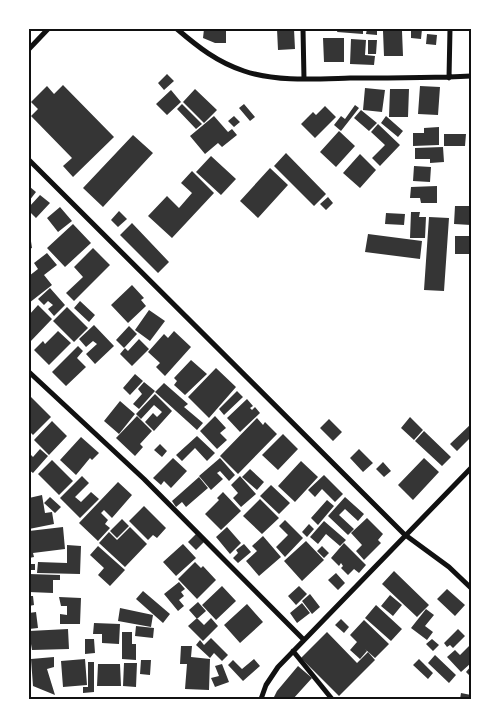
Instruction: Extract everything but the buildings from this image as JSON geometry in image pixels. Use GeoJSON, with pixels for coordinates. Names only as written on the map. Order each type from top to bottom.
{"type":"FeatureCollection","features":[{"type":"Feature","properties":{"kind":"street"},"geometry":{"type":"LineString","coordinates":[[29,49],[48,29]]}},
{"type":"Feature","properties":{"kind":"street"},"geometry":{"type":"LineString","coordinates":[[177,29],[202,51],[246,72],[304,79],[449,78],[471,76]]}},
{"type":"Feature","properties":{"kind":"street"},"geometry":{"type":"LineString","coordinates":[[303,29],[304,79]]}},
{"type":"Feature","properties":{"kind":"street"},"geometry":{"type":"LineString","coordinates":[[449,78],[450,29]]}},
{"type":"Feature","properties":{"kind":"street"},"geometry":{"type":"LineString","coordinates":[[29,160],[404,534],[449,567],[471,588]]}},
{"type":"Feature","properties":{"kind":"street"},"geometry":{"type":"LineString","coordinates":[[29,372],[144,479],[304,640]]}},
{"type":"Feature","properties":{"kind":"street"},"geometry":{"type":"LineString","coordinates":[[261,699],[266,685],[278,667],[404,534],[471,468]]}},
{"type":"Feature","properties":{"kind":"street"},"geometry":{"type":"LineString","coordinates":[[293,651],[332,699]]}}]}
